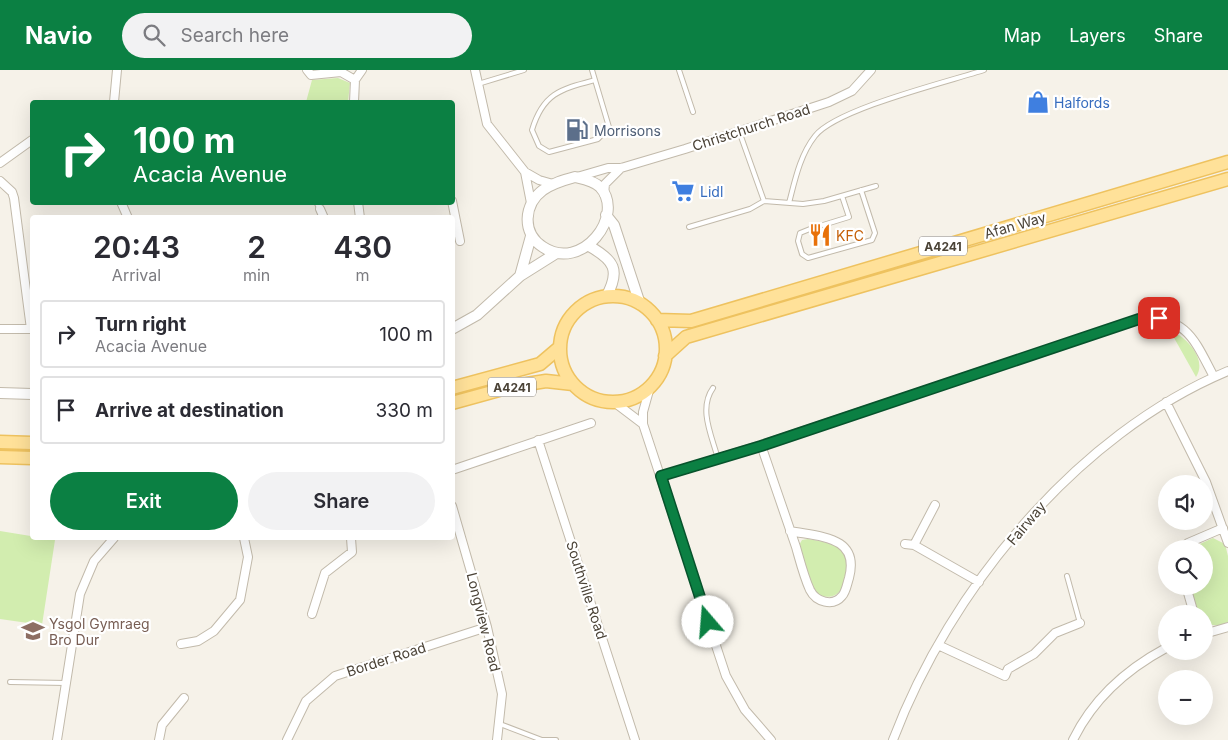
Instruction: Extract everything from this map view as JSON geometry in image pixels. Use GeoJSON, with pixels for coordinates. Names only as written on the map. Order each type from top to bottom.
{"type":"FeatureCollection","features":[{"type":"Feature","properties":{"kind":"main road","name":"Afan Way"},"geometry":{"type":"LineString","coordinates":[[657,320],[691,321],[1228,162]]}},
{"type":"Feature","properties":{"kind":"main road","name":"Afan Way"},"geometry":{"type":"LineString","coordinates":[[665,356],[686,338],[1228,178]]}},
{"type":"Feature","properties":{"kind":"main road"},"geometry":{"type":"LineString","coordinates":[[560,348],[562,335],[574,314],[594,300],[606,297],[624,298],[640,304],[657,320],[664,337],[665,356]]}},
{"type":"Feature","properties":{"kind":"main road","name":"A4241"},"geometry":{"type":"LineString","coordinates":[[455,387],[540,364],[560,348],[563,367],[573,384],[592,398],[614,402],[634,398],[650,387],[663,367],[665,356]]}},
{"type":"Feature","properties":{"kind":"main road","name":"A4241"},"geometry":{"type":"LineString","coordinates":[[455,402],[514,386],[546,381],[573,384]]}},
{"type":"Feature","properties":{"kind":"main road"},"geometry":{"type":"LineString","coordinates":[[0,442],[30,442]]}},
{"type":"Feature","properties":{"kind":"main road"},"geometry":{"type":"LineString","coordinates":[[0,457],[30,458]]}},
{"type":"Feature","properties":{"kind":"street"},"geometry":{"type":"LineString","coordinates":[[114,100],[117,70]]}},
{"type":"Feature","properties":{"kind":"street"},"geometry":{"type":"LineString","coordinates":[[307,70],[311,75],[341,72],[355,80]]}},
{"type":"Feature","properties":{"kind":"street"},"geometry":{"type":"LineString","coordinates":[[354,100],[355,80],[362,70]]}},
{"type":"Feature","properties":{"kind":"street"},"geometry":{"type":"LineString","coordinates":[[475,70],[487,124],[524,172],[539,180],[553,184]]}},
{"type":"Feature","properties":{"kind":"street","name":"Christchurch Road"},"geometry":{"type":"LineString","coordinates":[[575,177],[608,168],[620,168],[739,131],[842,96],[860,85],[871,70]]}},
{"type":"Feature","properties":{"kind":"street"},"geometry":{"type":"LineString","coordinates":[[0,164],[30,142]]}},
{"type":"Feature","properties":{"kind":"street"},"geometry":{"type":"LineString","coordinates":[[524,172],[531,203],[527,224],[531,236],[541,246],[555,254],[564,254],[589,246],[603,227],[606,215],[605,184],[620,168]]}},
{"type":"Feature","properties":{"kind":"street"},"geometry":{"type":"LineString","coordinates":[[531,203],[538,194],[553,184],[575,177],[594,183],[604,194]]}},
{"type":"Feature","properties":{"kind":"street"},"geometry":{"type":"LineString","coordinates":[[0,180],[12,192],[14,198],[30,314]]}},
{"type":"Feature","properties":{"kind":"street"},"geometry":{"type":"LineString","coordinates":[[606,215],[614,225],[640,304]]}},
{"type":"Feature","properties":{"kind":"street"},"geometry":{"type":"LineString","coordinates":[[455,216],[460,241]]}},
{"type":"Feature","properties":{"kind":"street"},"geometry":{"type":"LineString","coordinates":[[520,276],[531,236]]}},
{"type":"Feature","properties":{"kind":"street"},"geometry":{"type":"LineString","coordinates":[[589,246],[606,256],[614,269],[612,286],[606,297]]}},
{"type":"Feature","properties":{"kind":"street"},"geometry":{"type":"LineString","coordinates":[[455,327],[477,315],[520,276],[555,254]]}},
{"type":"Feature","properties":{"kind":"street"},"geometry":{"type":"LineString","coordinates":[[661,476],[761,446],[1139,319],[1159,318],[1188,332],[1196,341],[1214,377]]}},
{"type":"Feature","properties":{"kind":"street"},"geometry":{"type":"LineString","coordinates":[[0,329],[30,329]]}},
{"type":"Feature","properties":{"kind":"street","name":"Fairway"},"geometry":{"type":"LineString","coordinates":[[893,740],[902,717],[938,645],[979,582],[1027,521],[1056,489],[1138,420],[1166,402],[1228,371]]}},
{"type":"Feature","properties":{"kind":"street"},"geometry":{"type":"LineString","coordinates":[[650,387],[643,412],[643,424],[726,676],[745,710],[771,740]]}},
{"type":"Feature","properties":{"kind":"street"},"geometry":{"type":"LineString","coordinates":[[0,393],[30,394]]}},
{"type":"Feature","properties":{"kind":"street"},"geometry":{"type":"LineString","coordinates":[[614,402],[643,424]]}},
{"type":"Feature","properties":{"kind":"street"},"geometry":{"type":"LineString","coordinates":[[1166,402],[1206,482],[1228,543]]}},
{"type":"Feature","properties":{"kind":"street"},"geometry":{"type":"LineString","coordinates":[[455,469],[591,423]]}},
{"type":"Feature","properties":{"kind":"street","name":"Southville Road"},"geometry":{"type":"LineString","coordinates":[[538,440],[635,740]]}},
{"type":"Feature","properties":{"kind":"street"},"geometry":{"type":"LineString","coordinates":[[761,446],[790,531],[814,595],[827,602],[835,601],[842,596],[846,589],[852,562],[846,548],[840,541],[790,531]]}},
{"type":"Feature","properties":{"kind":"street"},"geometry":{"type":"LineString","coordinates":[[914,545],[935,505]]}},
{"type":"Feature","properties":{"kind":"street","name":"Longview Road"},"geometry":{"type":"LineString","coordinates":[[455,516],[487,627],[502,694],[497,740]]}},
{"type":"Feature","properties":{"kind":"street"},"geometry":{"type":"LineString","coordinates":[[1195,540],[1223,528]]}},
{"type":"Feature","properties":{"kind":"street"},"geometry":{"type":"LineString","coordinates":[[57,740],[82,586],[94,561],[112,540]]}},
{"type":"Feature","properties":{"kind":"street"},"geometry":{"type":"LineString","coordinates":[[181,644],[198,641],[214,631],[240,600],[248,557],[244,540]]}},
{"type":"Feature","properties":{"kind":"street"},"geometry":{"type":"LineString","coordinates":[[312,614],[325,572],[352,552],[351,540]]}},
{"type":"Feature","properties":{"kind":"street"},"geometry":{"type":"LineString","coordinates":[[905,544],[914,545],[979,582]]}},
{"type":"Feature","properties":{"kind":"street"},"geometry":{"type":"LineString","coordinates":[[938,645],[1005,676],[1008,669],[1034,654],[1054,633],[1080,623]]}},
{"type":"Feature","properties":{"kind":"street","name":"Border Road"},"geometry":{"type":"LineString","coordinates":[[287,740],[306,701],[335,676],[487,627]]}},
{"type":"Feature","properties":{"kind":"street"},"geometry":{"type":"LineString","coordinates":[[1213,631],[1228,627]]}},
{"type":"Feature","properties":{"kind":"street"},"geometry":{"type":"LineString","coordinates":[[1074,740],[1094,707],[1118,680],[1158,652]]}},
{"type":"Feature","properties":{"kind":"street"},"geometry":{"type":"LineString","coordinates":[[159,740],[162,725],[184,698]]}},
{"type":"Feature","properties":{"kind":"lane"},"geometry":{"type":"LineString","coordinates":[[478,84],[524,70]]}},
{"type":"Feature","properties":{"kind":"lane"},"geometry":{"type":"LineString","coordinates":[[592,70],[609,127],[614,132],[633,131]]}},
{"type":"Feature","properties":{"kind":"lane"},"geometry":{"type":"LineString","coordinates":[[679,70],[693,112]]}},
{"type":"Feature","properties":{"kind":"lane"},"geometry":{"type":"LineString","coordinates":[[789,203],[798,168],[808,145],[829,122],[857,110],[984,70]]}},
{"type":"Feature","properties":{"kind":"lane"},"geometry":{"type":"LineString","coordinates":[[595,80],[565,88],[551,96],[537,112],[532,130],[538,146],[549,152],[598,139],[609,127]]}},
{"type":"Feature","properties":{"kind":"lane"},"geometry":{"type":"LineString","coordinates":[[739,131],[764,201]]}},
{"type":"Feature","properties":{"kind":"lane"},"geometry":{"type":"LineString","coordinates":[[689,227],[750,209],[764,201],[803,204],[842,196],[876,186]]}},
{"type":"Feature","properties":{"kind":"lane"},"geometry":{"type":"LineString","coordinates":[[815,227],[800,233],[798,237],[802,254],[808,258],[872,240],[875,233],[860,190]]}},
{"type":"Feature","properties":{"kind":"lane"},"geometry":{"type":"LineString","coordinates":[[823,225],[848,217],[842,196]]}},
{"type":"Feature","properties":{"kind":"lane"},"geometry":{"type":"LineString","coordinates":[[714,388],[707,398],[705,409],[718,459]]}},
{"type":"Feature","properties":{"kind":"lane"},"geometry":{"type":"LineString","coordinates":[[1067,576],[1080,623]]}},
{"type":"Feature","properties":{"kind":"lane"},"geometry":{"type":"LineString","coordinates":[[10,682],[66,683]]}},
{"type":"Feature","properties":{"kind":"lane"},"geometry":{"type":"LineString","coordinates":[[500,724],[542,740],[556,740]]}},
{"type":"Feature","properties":{"kind":"green space"},"geometry":{"type":"Polygon","coordinates":[[[338,78],[350,83],[348,100],[307,100],[312,80],[338,78]]]}},
{"type":"Feature","properties":{"kind":"green space"},"geometry":{"type":"Polygon","coordinates":[[[1179,335],[1189,343],[1196,354],[1199,371],[1196,377],[1173,336],[1179,335]]]}},
{"type":"Feature","properties":{"kind":"green space"},"geometry":{"type":"Polygon","coordinates":[[[0,531],[30,536],[30,540],[55,540],[42,625],[0,619],[0,531]]]}},
{"type":"Feature","properties":{"kind":"green space"},"geometry":{"type":"Polygon","coordinates":[[[1213,538],[1225,544],[1228,556],[1228,622],[1216,625],[1213,624],[1213,605],[1196,605],[1193,595],[1213,595],[1213,540],[1209,540],[1213,538]]]}},
{"type":"Feature","properties":{"kind":"green space"},"geometry":{"type":"Polygon","coordinates":[[[808,539],[839,548],[846,558],[848,566],[845,584],[833,596],[825,597],[815,593],[799,545],[802,540],[808,539]]]}},
{"type":"Feature","properties":{"kind":"place","name":"Halfords"},"geometry":{"type":"Point","coordinates":[1038,102]}},
{"type":"Feature","properties":{"kind":"place","name":"Morrisons"},"geometry":{"type":"Point","coordinates":[577,130]}},
{"type":"Feature","properties":{"kind":"place","name":"Lidl"},"geometry":{"type":"Point","coordinates":[683,191]}},
{"type":"Feature","properties":{"kind":"place","name":"KFC"},"geometry":{"type":"Point","coordinates":[820,235]}},
{"type":"Feature","properties":{"kind":"place","name":"Ysgol Gymraeg Bro Dur"},"geometry":{"type":"Point","coordinates":[33,631]}},
{"type":"Feature","properties":{"kind":"route"},"geometry":{"type":"LineString","coordinates":[[708,622],[661,476],[761,446],[1139,319],[1159,318]]}}]}
